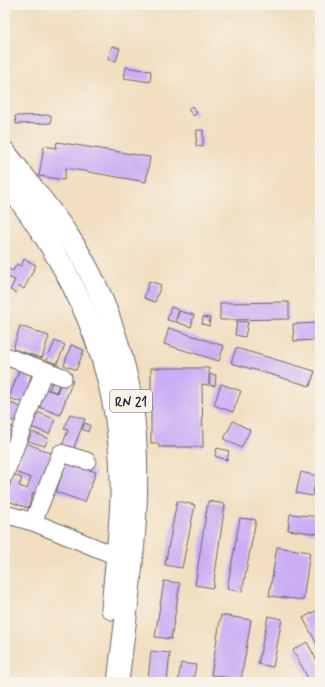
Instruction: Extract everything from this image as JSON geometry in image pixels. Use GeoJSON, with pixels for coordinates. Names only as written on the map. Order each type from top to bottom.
{"type":"FeatureCollection","features":[{"type":"Feature","properties":{"kind":"main road","name":"RN 21"},"geometry":{"type":"LineString","coordinates":[[5,152],[69,237],[94,282],[115,335],[129,390],[136,446],[136,504],[118,682]]}},
{"type":"Feature","properties":{"kind":"main road","name":"RN 21"},"geometry":{"type":"LineString","coordinates":[[5,181],[50,244],[78,292],[97,339],[114,407],[120,456],[121,504],[105,682]]}},
{"type":"Feature","properties":{"kind":"street"},"geometry":{"type":"LineString","coordinates":[[5,356],[63,377]]}},
{"type":"Feature","properties":{"kind":"street"},"geometry":{"type":"LineString","coordinates":[[5,474],[44,370]]}},
{"type":"Feature","properties":{"kind":"street"},"geometry":{"type":"LineString","coordinates":[[32,522],[61,453],[87,461]]}},
{"type":"Feature","properties":{"kind":"street"},"geometry":{"type":"LineString","coordinates":[[5,514],[32,522],[116,556]]}},
{"type":"Feature","properties":{"kind":"building"},"geometry":{"type":"Polygon","coordinates":[[[112,46],[120,48],[116,61],[108,59],[112,46]]]}},
{"type":"Feature","properties":{"kind":"building"},"geometry":{"type":"Polygon","coordinates":[[[126,67],[151,71],[150,82],[124,78],[126,67]]]}},
{"type":"Feature","properties":{"kind":"building"},"geometry":{"type":"Polygon","coordinates":[[[192,106],[197,113],[193,116],[188,109],[192,106]]]}},
{"type":"Feature","properties":{"kind":"building"},"geometry":{"type":"Polygon","coordinates":[[[51,115],[51,123],[16,124],[15,116],[51,115]]]}},
{"type":"Feature","properties":{"kind":"building"},"geometry":{"type":"Polygon","coordinates":[[[197,130],[203,130],[203,147],[196,146],[197,130]]]}},
{"type":"Feature","properties":{"kind":"building"},"geometry":{"type":"Polygon","coordinates":[[[57,142],[150,157],[146,182],[66,168],[64,180],[39,176],[44,146],[56,148],[57,142]]]}},
{"type":"Feature","properties":{"kind":"building"},"geometry":{"type":"Polygon","coordinates":[[[24,259],[36,265],[24,289],[19,286],[16,293],[10,290],[15,280],[5,276],[5,267],[13,271],[17,264],[21,266],[24,259]]]}},
{"type":"Feature","properties":{"kind":"building"},"geometry":{"type":"Polygon","coordinates":[[[149,281],[161,285],[155,302],[144,298],[149,281]]]}},
{"type":"Feature","properties":{"kind":"building"},"geometry":{"type":"Polygon","coordinates":[[[289,302],[289,319],[220,320],[220,303],[289,302]]]}},
{"type":"Feature","properties":{"kind":"building"},"geometry":{"type":"Polygon","coordinates":[[[171,307],[179,310],[175,322],[167,320],[171,307]]]}},
{"type":"Feature","properties":{"kind":"building"},"geometry":{"type":"Polygon","coordinates":[[[179,311],[194,315],[191,327],[176,322],[179,311]]]}},
{"type":"Feature","properties":{"kind":"building"},"geometry":{"type":"Polygon","coordinates":[[[203,317],[210,318],[209,326],[202,324],[203,317]]]}},
{"type":"Feature","properties":{"kind":"building"},"geometry":{"type":"Polygon","coordinates":[[[237,321],[248,322],[245,337],[235,335],[237,321]]]}},
{"type":"Feature","properties":{"kind":"building"},"geometry":{"type":"Polygon","coordinates":[[[320,323],[320,340],[294,341],[293,324],[320,323]]]}},
{"type":"Feature","properties":{"kind":"building"},"geometry":{"type":"Polygon","coordinates":[[[20,326],[49,336],[42,358],[13,349],[20,326]]]}},
{"type":"Feature","properties":{"kind":"building"},"geometry":{"type":"Polygon","coordinates":[[[169,328],[224,346],[219,361],[164,344],[169,328]]]}},
{"type":"Feature","properties":{"kind":"building"},"geometry":{"type":"Polygon","coordinates":[[[55,341],[65,345],[57,364],[47,360],[55,341]]]}},
{"type":"Feature","properties":{"kind":"building"},"geometry":{"type":"Polygon","coordinates":[[[71,345],[84,350],[76,370],[64,365],[71,345]]]}},
{"type":"Feature","properties":{"kind":"building"},"geometry":{"type":"Polygon","coordinates":[[[236,348],[315,371],[310,386],[231,363],[236,348]]]}},
{"type":"Feature","properties":{"kind":"building"},"geometry":{"type":"Polygon","coordinates":[[[21,365],[33,370],[29,383],[34,385],[27,404],[9,398],[21,365]]]}},
{"type":"Feature","properties":{"kind":"building"},"geometry":{"type":"Polygon","coordinates":[[[151,368],[209,368],[209,384],[210,374],[216,375],[215,386],[202,384],[203,447],[159,447],[159,443],[151,443],[151,368]]]}},
{"type":"Feature","properties":{"kind":"building"},"geometry":{"type":"Polygon","coordinates":[[[63,376],[73,380],[60,415],[39,407],[45,389],[57,393],[63,376]]]}},
{"type":"Feature","properties":{"kind":"building"},"geometry":{"type":"Polygon","coordinates":[[[54,378],[61,381],[56,392],[49,390],[54,378]]]}},
{"type":"Feature","properties":{"kind":"building"},"geometry":{"type":"Polygon","coordinates":[[[221,384],[241,391],[233,412],[214,405],[221,384]]]}},
{"type":"Feature","properties":{"kind":"building"},"geometry":{"type":"Polygon","coordinates":[[[8,402],[21,407],[16,422],[5,418],[8,402]]]}},
{"type":"Feature","properties":{"kind":"building"},"geometry":{"type":"Polygon","coordinates":[[[34,411],[55,419],[49,434],[28,426],[34,411]]]}},
{"type":"Feature","properties":{"kind":"building"},"geometry":{"type":"Polygon","coordinates":[[[70,414],[85,419],[73,450],[62,446],[68,430],[64,429],[70,414]]]}},
{"type":"Feature","properties":{"kind":"building"},"geometry":{"type":"Polygon","coordinates":[[[233,421],[250,430],[241,448],[224,439],[233,421]]]}},
{"type":"Feature","properties":{"kind":"building"},"geometry":{"type":"Polygon","coordinates":[[[85,423],[90,425],[88,432],[82,429],[85,423]]]}},
{"type":"Feature","properties":{"kind":"building"},"geometry":{"type":"Polygon","coordinates":[[[5,425],[18,429],[5,452],[5,425]]]}},
{"type":"Feature","properties":{"kind":"building"},"geometry":{"type":"Polygon","coordinates":[[[32,432],[48,438],[45,446],[28,441],[32,432]]]}},
{"type":"Feature","properties":{"kind":"building"},"geometry":{"type":"Polygon","coordinates":[[[26,443],[56,455],[41,495],[33,493],[28,508],[5,500],[13,475],[22,478],[19,486],[27,489],[31,478],[15,472],[26,443]]]}},
{"type":"Feature","properties":{"kind":"building"},"geometry":{"type":"Polygon","coordinates":[[[217,448],[229,451],[227,460],[215,456],[217,448]]]}},
{"type":"Feature","properties":{"kind":"building"},"geometry":{"type":"Polygon","coordinates":[[[66,463],[96,472],[85,502],[56,492],[66,463]]]}},
{"type":"Feature","properties":{"kind":"building"},"geometry":{"type":"Polygon","coordinates":[[[301,472],[317,476],[312,496],[296,493],[301,472]]]}},
{"type":"Feature","properties":{"kind":"building"},"geometry":{"type":"Polygon","coordinates":[[[177,501],[195,505],[182,568],[165,565],[177,501]]]}},
{"type":"Feature","properties":{"kind":"building"},"geometry":{"type":"Polygon","coordinates":[[[208,501],[225,504],[213,588],[195,585],[208,501]]]}},
{"type":"Feature","properties":{"kind":"building"},"geometry":{"type":"Polygon","coordinates":[[[290,514],[320,517],[320,534],[288,530],[290,514]]]}},
{"type":"Feature","properties":{"kind":"building"},"geometry":{"type":"Polygon","coordinates":[[[240,518],[256,520],[242,592],[227,589],[240,518]]]}},
{"type":"Feature","properties":{"kind":"building"},"geometry":{"type":"Polygon","coordinates":[[[277,547],[310,552],[303,600],[269,596],[277,547]]]}},
{"type":"Feature","properties":{"kind":"building"},"geometry":{"type":"Polygon","coordinates":[[[164,581],[180,583],[171,639],[155,637],[164,581]]]}},
{"type":"Feature","properties":{"kind":"building"},"geometry":{"type":"Polygon","coordinates":[[[319,609],[320,610],[320,650],[303,618],[319,609]]]}},
{"type":"Feature","properties":{"kind":"building"},"geometry":{"type":"Polygon","coordinates":[[[221,615],[251,620],[241,680],[211,675],[221,615]]]}},
{"type":"Feature","properties":{"kind":"building"},"geometry":{"type":"Polygon","coordinates":[[[268,616],[282,619],[273,667],[258,664],[268,616]]]}},
{"type":"Feature","properties":{"kind":"building"},"geometry":{"type":"Polygon","coordinates":[[[307,642],[320,667],[320,678],[312,682],[310,682],[293,650],[307,642]]]}},
{"type":"Feature","properties":{"kind":"building"},"geometry":{"type":"Polygon","coordinates":[[[151,651],[170,653],[167,681],[148,679],[151,651]]]}},
{"type":"Feature","properties":{"kind":"building"},"geometry":{"type":"Polygon","coordinates":[[[181,663],[196,665],[193,682],[178,682],[181,663]]]}}]}
